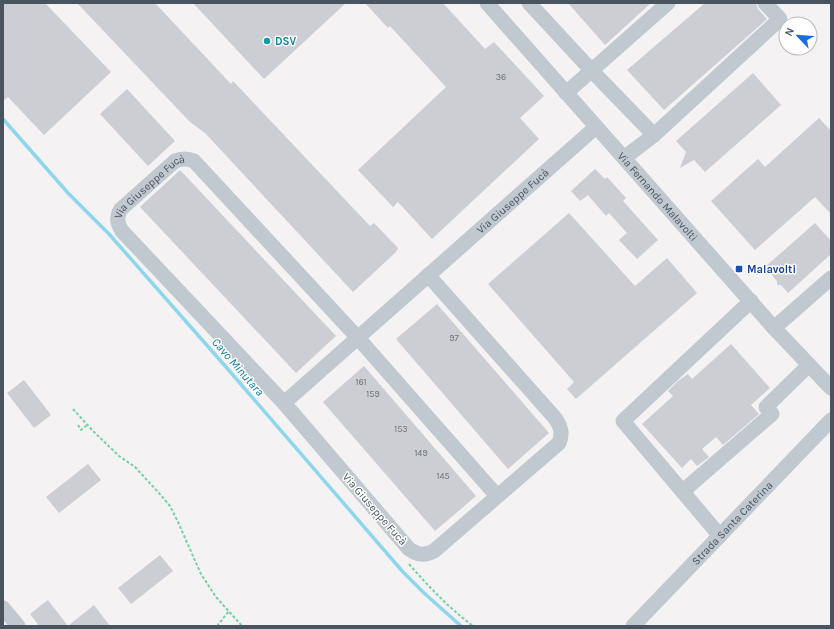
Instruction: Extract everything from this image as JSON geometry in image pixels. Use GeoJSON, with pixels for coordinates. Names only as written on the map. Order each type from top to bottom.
{"type":"FeatureCollection","features":[{"type":"Feature","properties":{"kind":"street","name":"Via Fernando Malavolti"},"geometry":{"type":"LineString","coordinates":[[486,3],[774,328],[831,388]]}},
{"type":"Feature","properties":{"kind":"street"},"geometry":{"type":"LineString","coordinates":[[529,3],[654,135]]}},
{"type":"Feature","properties":{"kind":"street"},"geometry":{"type":"LineString","coordinates":[[566,93],[668,3]]}},
{"type":"Feature","properties":{"kind":"street"},"geometry":{"type":"LineString","coordinates":[[624,158],[654,135],[780,19],[766,3]]}},
{"type":"Feature","properties":{"kind":"street","name":"Via Giuseppe Fucà"},"geometry":{"type":"LineString","coordinates":[[284,403],[596,127]]}},
{"type":"Feature","properties":{"kind":"street","name":"Via Giuseppe Fucà"},"geometry":{"type":"LineString","coordinates":[[428,275],[555,418],[560,426],[562,435],[559,443],[434,551],[421,555],[409,549],[284,403],[119,226],[117,221],[118,214],[121,209],[169,166],[181,158],[188,158],[194,161],[358,338],[497,496]]}},
{"type":"Feature","properties":{"kind":"street"},"geometry":{"type":"LineString","coordinates":[[774,328],[831,278]]}},
{"type":"Feature","properties":{"kind":"street"},"geometry":{"type":"LineString","coordinates":[[720,536],[623,420],[751,301]]}},
{"type":"Feature","properties":{"kind":"street"},"geometry":{"type":"LineString","coordinates":[[683,491],[772,414],[766,407],[809,365]]}},
{"type":"Feature","properties":{"kind":"street","name":"Strada Santa Caterina"},"geometry":{"type":"LineString","coordinates":[[633,626],[831,420]]}},
{"type":"Feature","properties":{"kind":"street"},"geometry":{"type":"LineString","coordinates":[[3,608],[18,626]]}},
{"type":"Feature","properties":{"kind":"path"},"geometry":{"type":"LineString","coordinates":[[73,409],[107,445],[145,477],[170,506],[202,574],[216,597],[242,626]]}},
{"type":"Feature","properties":{"kind":"path"},"geometry":{"type":"LineString","coordinates":[[78,425],[81,430],[87,425]]}},
{"type":"Feature","properties":{"kind":"path"},"geometry":{"type":"LineString","coordinates":[[409,564],[432,590],[455,612],[473,626]]}},
{"type":"Feature","properties":{"kind":"path"},"geometry":{"type":"LineString","coordinates":[[217,626],[229,611]]}},
{"type":"Feature","properties":{"kind":"building"},"geometry":{"type":"Polygon","coordinates":[[[3,3],[45,3],[111,72],[44,135],[8,97],[3,101],[3,3]]]}},
{"type":"Feature","properties":{"kind":"building"},"geometry":{"type":"Polygon","coordinates":[[[77,3],[155,3],[231,84],[233,81],[370,226],[374,223],[398,248],[396,252],[353,292],[205,133],[190,122],[77,3]]]}},
{"type":"Feature","properties":{"kind":"building","name":"DSV"},"geometry":{"type":"Polygon","coordinates":[[[193,3],[346,3],[264,79],[193,3]]]}},
{"type":"Feature","properties":{"kind":"building"},"geometry":{"type":"Polygon","coordinates":[[[365,3],[443,3],[485,49],[494,42],[544,96],[520,118],[539,139],[432,239],[398,202],[393,207],[358,170],[446,87],[390,26],[388,28],[365,3]]]}},
{"type":"Feature","properties":{"kind":"building"},"geometry":{"type":"Polygon","coordinates":[[[568,3],[651,3],[605,45],[568,3]]]}},
{"type":"Feature","properties":{"kind":"building"},"geometry":{"type":"Polygon","coordinates":[[[705,3],[756,3],[758,9],[767,19],[664,110],[627,70],[705,3]]]}},
{"type":"Feature","properties":{"kind":"building"},"geometry":{"type":"Polygon","coordinates":[[[753,73],[781,105],[705,172],[694,160],[680,168],[686,152],[676,141],[753,73]]]}},
{"type":"Feature","properties":{"kind":"building"},"geometry":{"type":"Polygon","coordinates":[[[127,89],[175,141],[148,166],[100,114],[127,89]]]}},
{"type":"Feature","properties":{"kind":"building"},"geometry":{"type":"Polygon","coordinates":[[[819,118],[831,131],[831,214],[815,197],[755,250],[711,201],[758,159],[765,167],[819,118]]]}},
{"type":"Feature","properties":{"kind":"building"},"geometry":{"type":"Polygon","coordinates":[[[595,169],[605,179],[607,177],[626,198],[623,201],[658,240],[637,259],[619,240],[627,233],[609,213],[606,216],[588,195],[580,201],[571,191],[595,169]]]}},
{"type":"Feature","properties":{"kind":"building"},"geometry":{"type":"Polygon","coordinates":[[[180,170],[336,336],[296,373],[140,207],[180,170]]]}},
{"type":"Feature","properties":{"kind":"building"},"geometry":{"type":"Polygon","coordinates":[[[569,213],[635,286],[667,258],[697,293],[576,399],[567,389],[574,382],[488,284],[569,213]]]}},
{"type":"Feature","properties":{"kind":"building"},"geometry":{"type":"Polygon","coordinates":[[[815,223],[831,241],[831,254],[788,293],[781,285],[777,285],[777,281],[765,267],[815,223]]]}},
{"type":"Feature","properties":{"kind":"building"},"geometry":{"type":"Polygon","coordinates":[[[437,304],[549,433],[508,469],[396,339],[437,304]]]}},
{"type":"Feature","properties":{"kind":"building"},"geometry":{"type":"Polygon","coordinates":[[[731,344],[770,388],[751,405],[759,414],[723,445],[716,437],[702,449],[709,457],[697,466],[691,459],[682,468],[642,424],[673,396],[668,391],[678,381],[688,374],[692,379],[731,344]]]}},
{"type":"Feature","properties":{"kind":"building"},"geometry":{"type":"Polygon","coordinates":[[[364,366],[476,496],[435,531],[323,402],[364,366]]]}},
{"type":"Feature","properties":{"kind":"building"},"geometry":{"type":"Polygon","coordinates":[[[24,380],[51,415],[34,428],[7,393],[24,380]]]}},
{"type":"Feature","properties":{"kind":"building"},"geometry":{"type":"Polygon","coordinates":[[[88,464],[101,480],[59,513],[46,497],[88,464]]]}},
{"type":"Feature","properties":{"kind":"building"},"geometry":{"type":"Polygon","coordinates":[[[160,555],[173,571],[131,604],[118,588],[160,555]]]}},
{"type":"Feature","properties":{"kind":"building"},"geometry":{"type":"Polygon","coordinates":[[[48,600],[68,626],[39,626],[30,614],[48,600]]]}},
{"type":"Feature","properties":{"kind":"building"},"geometry":{"type":"Polygon","coordinates":[[[94,605],[110,626],[68,626],[94,605]]]}},
{"type":"Feature","properties":{"kind":"waterway","name":"Cavo Minutara"},"geometry":{"type":"LineString","coordinates":[[3,119],[68,193],[109,234],[403,572],[461,626]]}},
{"type":"Feature","properties":{"kind":"place","name":"DSV"},"geometry":{"type":"Point","coordinates":[267,41]}},
{"type":"Feature","properties":{"kind":"place","name":"Malavolti"},"geometry":{"type":"Point","coordinates":[739,269]}}]}
